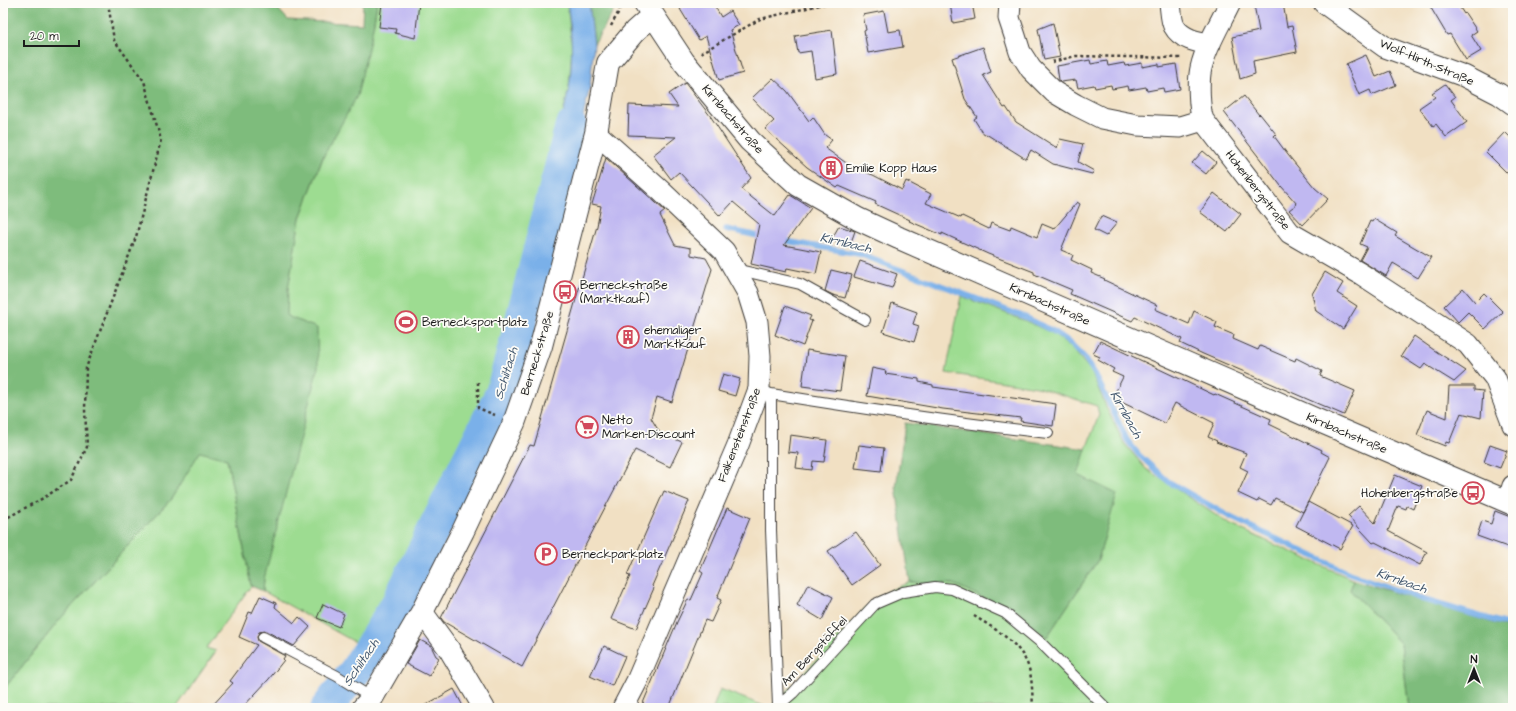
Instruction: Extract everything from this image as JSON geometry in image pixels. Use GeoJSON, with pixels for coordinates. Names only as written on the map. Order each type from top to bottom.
{"type":"FeatureCollection","features":[{"type":"Feature","properties":{"kind":"main road","name":"Kirnbachstraße"},"geometry":{"type":"LineString","coordinates":[[649,9],[684,62],[750,141],[798,185],[858,219],[1245,389],[1511,497]]}},
{"type":"Feature","properties":{"kind":"main road","name":"Berneckstraße"},"geometry":{"type":"LineString","coordinates":[[365,699],[422,612],[463,531],[514,423],[541,346],[596,133],[608,63],[635,31],[649,9]]}},
{"type":"Feature","properties":{"kind":"street"},"geometry":{"type":"LineString","coordinates":[[1010,3],[1009,18],[1020,52],[1035,74],[1054,92],[1102,118],[1137,125],[1180,127],[1203,120]]}},
{"type":"Feature","properties":{"kind":"street"},"geometry":{"type":"LineString","coordinates":[[1170,3],[1174,25],[1184,37],[1210,44]]}},
{"type":"Feature","properties":{"kind":"street","name":"Hohenbergstraße"},"geometry":{"type":"LineString","coordinates":[[1230,3],[1210,44],[1201,69],[1200,110],[1203,120],[1290,233],[1361,274],[1468,344],[1495,378],[1513,425]]}},
{"type":"Feature","properties":{"kind":"street","name":"Wolf-Hirth-Straße"},"geometry":{"type":"LineString","coordinates":[[1324,3],[1385,47],[1464,76],[1499,94],[1513,104]]}},
{"type":"Feature","properties":{"kind":"street","name":"Falkensteinstraße"},"geometry":{"type":"LineString","coordinates":[[596,133],[661,191],[724,251],[748,293],[757,322],[765,392],[728,467],[637,681],[623,708]]}},
{"type":"Feature","properties":{"kind":"street"},"geometry":{"type":"LineString","coordinates":[[422,612],[449,649],[484,708]]}},
{"type":"Feature","properties":{"kind":"lane"},"geometry":{"type":"LineString","coordinates":[[734,268],[800,284],[865,320]]}},
{"type":"Feature","properties":{"kind":"lane"},"geometry":{"type":"LineString","coordinates":[[765,392],[898,414],[981,426],[1048,433]]}},
{"type":"Feature","properties":{"kind":"lane","name":"Am Bergstöffel"},"geometry":{"type":"LineString","coordinates":[[765,392],[779,707]]}},
{"type":"Feature","properties":{"kind":"lane","name":"Am Bergstöffel"},"geometry":{"type":"LineString","coordinates":[[779,707],[875,604],[903,592],[935,587],[952,589],[1005,613],[1040,642],[1106,708]]}},
{"type":"Feature","properties":{"kind":"lane"},"geometry":{"type":"LineString","coordinates":[[263,637],[337,676],[365,699]]}},
{"type":"Feature","properties":{"kind":"path"},"geometry":{"type":"LineString","coordinates":[[3,520],[72,480],[87,447],[85,410],[86,368],[136,237],[161,140],[144,81],[114,40],[108,3]]}},
{"type":"Feature","properties":{"kind":"path"},"geometry":{"type":"LineString","coordinates":[[611,26],[618,13],[621,3]]}},
{"type":"Feature","properties":{"kind":"path"},"geometry":{"type":"LineString","coordinates":[[684,62],[760,19],[828,3]]}},
{"type":"Feature","properties":{"kind":"path"},"geometry":{"type":"LineString","coordinates":[[1035,74],[1047,63],[1076,56],[1186,58]]}},
{"type":"Feature","properties":{"kind":"path"},"geometry":{"type":"LineString","coordinates":[[478,382],[478,408],[496,416]]}},
{"type":"Feature","properties":{"kind":"path"},"geometry":{"type":"LineString","coordinates":[[968,613],[998,631],[1016,647],[1026,660],[1029,672],[1033,708]]}},
{"type":"Feature","properties":{"kind":"green space"},"geometry":{"type":"Polygon","coordinates":[[[3,3],[279,3],[279,10],[288,20],[362,24],[363,3],[377,3],[357,96],[323,157],[300,218],[288,289],[287,316],[317,328],[318,367],[264,579],[263,591],[251,586],[227,459],[200,452],[171,499],[61,618],[3,690],[3,3]]]}},
{"type":"Feature","properties":{"kind":"green space","name":"Bernecksportplatz"},"geometry":{"type":"Polygon","coordinates":[[[377,3],[567,3],[572,47],[569,88],[551,168],[496,379],[360,645],[263,591],[288,289],[300,218],[373,27],[377,3]]]}},
{"type":"Feature","properties":{"kind":"green space"},"geometry":{"type":"Polygon","coordinates":[[[589,3],[614,3],[616,6],[594,44],[589,3]]]}},
{"type":"Feature","properties":{"kind":"green space"},"geometry":{"type":"Polygon","coordinates":[[[961,296],[1026,321],[1054,334],[1071,347],[1091,371],[1108,411],[1124,443],[1146,469],[1229,524],[1354,580],[1350,590],[1401,644],[1409,708],[769,708],[788,690],[872,601],[888,591],[910,582],[954,584],[1007,609],[1047,637],[1098,560],[1116,494],[1077,475],[1099,415],[1097,406],[1037,387],[946,373],[961,296]]]}},
{"type":"Feature","properties":{"kind":"green space"},"geometry":{"type":"Polygon","coordinates":[[[905,423],[1086,449],[1078,475],[1117,494],[1098,560],[1047,637],[1007,609],[954,584],[910,582],[896,487],[905,423]]]}},
{"type":"Feature","properties":{"kind":"green space"},"geometry":{"type":"Polygon","coordinates":[[[200,451],[227,459],[251,586],[206,648],[216,651],[176,708],[3,708],[3,690],[61,618],[171,499],[200,451]]]}},
{"type":"Feature","properties":{"kind":"green space"},"geometry":{"type":"Polygon","coordinates":[[[1354,580],[1513,629],[1513,708],[1409,708],[1401,644],[1350,590],[1354,580]]]}},
{"type":"Feature","properties":{"kind":"green space"},"geometry":{"type":"Polygon","coordinates":[[[720,689],[769,708],[713,708],[720,689]]]}},
{"type":"Feature","properties":{"kind":"water"},"geometry":{"type":"Polygon","coordinates":[[[567,3],[589,3],[594,44],[590,87],[570,172],[551,168],[569,88],[571,45],[567,3]]]}},
{"type":"Feature","properties":{"kind":"building"},"geometry":{"type":"Polygon","coordinates":[[[382,3],[419,3],[415,38],[395,33],[396,29],[379,27],[382,3]]]}},
{"type":"Feature","properties":{"kind":"building"},"geometry":{"type":"Polygon","coordinates":[[[690,3],[713,3],[721,17],[730,11],[739,25],[730,30],[743,73],[719,80],[706,36],[699,40],[680,9],[690,3]]]}},
{"type":"Feature","properties":{"kind":"building"},"geometry":{"type":"Polygon","coordinates":[[[950,3],[972,3],[975,19],[953,23],[950,3]]]}},
{"type":"Feature","properties":{"kind":"building"},"geometry":{"type":"Polygon","coordinates":[[[1283,3],[1287,27],[1292,26],[1297,52],[1253,61],[1255,74],[1240,79],[1232,37],[1259,31],[1254,5],[1283,3]]]}},
{"type":"Feature","properties":{"kind":"building"},"geometry":{"type":"Polygon","coordinates":[[[1428,3],[1457,3],[1477,31],[1471,35],[1481,51],[1466,60],[1450,34],[1447,35],[1428,3]]]}},
{"type":"Feature","properties":{"kind":"building"},"geometry":{"type":"Polygon","coordinates":[[[884,11],[888,32],[900,30],[903,47],[868,53],[863,15],[884,11]]]}},
{"type":"Feature","properties":{"kind":"building"},"geometry":{"type":"Polygon","coordinates":[[[1053,23],[1060,57],[1044,60],[1038,29],[1053,23]]]}},
{"type":"Feature","properties":{"kind":"building"},"geometry":{"type":"Polygon","coordinates":[[[832,30],[837,74],[815,78],[811,51],[798,53],[795,36],[832,30]]]}},
{"type":"Feature","properties":{"kind":"building"},"geometry":{"type":"Polygon","coordinates":[[[983,47],[991,72],[983,75],[1004,108],[1006,107],[1016,122],[1057,148],[1060,139],[1083,144],[1078,162],[1094,171],[1092,174],[1053,164],[1031,150],[1026,159],[986,134],[984,135],[974,119],[977,117],[965,99],[952,58],[983,47]]]}},
{"type":"Feature","properties":{"kind":"building"},"geometry":{"type":"Polygon","coordinates":[[[1366,55],[1376,77],[1390,71],[1396,85],[1372,95],[1370,90],[1359,95],[1346,64],[1366,55]]]}},
{"type":"Feature","properties":{"kind":"building"},"geometry":{"type":"Polygon","coordinates":[[[1090,60],[1091,64],[1107,61],[1108,66],[1124,63],[1125,66],[1142,63],[1142,67],[1159,64],[1159,67],[1176,64],[1180,89],[1164,92],[1163,88],[1147,91],[1146,87],[1129,90],[1128,86],[1112,89],[1111,85],[1095,88],[1094,85],[1078,88],[1076,80],[1061,82],[1059,80],[1057,66],[1090,60]]]}},
{"type":"Feature","properties":{"kind":"building"},"geometry":{"type":"Polygon","coordinates":[[[773,78],[787,91],[809,121],[813,117],[825,135],[832,140],[825,148],[852,167],[873,175],[902,190],[906,181],[931,194],[926,203],[961,218],[962,216],[989,229],[991,223],[1010,230],[1011,226],[1037,237],[1042,224],[1054,229],[1077,202],[1080,204],[1061,250],[1073,255],[1071,260],[1092,270],[1091,273],[1105,279],[1104,280],[1157,305],[1155,309],[1189,324],[1194,311],[1217,322],[1215,327],[1234,335],[1233,339],[1258,350],[1260,346],[1295,361],[1296,358],[1322,371],[1320,376],[1355,391],[1344,415],[1203,354],[1180,343],[1182,339],[1135,317],[1132,321],[1070,294],[1072,290],[1034,274],[1034,272],[988,254],[942,233],[942,235],[909,221],[910,220],[875,204],[876,202],[839,186],[837,188],[807,167],[765,129],[774,121],[752,98],[773,78]]]}},
{"type":"Feature","properties":{"kind":"building"},"geometry":{"type":"Polygon","coordinates":[[[685,83],[711,117],[751,178],[741,189],[775,216],[790,195],[811,208],[784,245],[821,252],[816,274],[787,268],[786,272],[751,264],[759,224],[733,202],[720,216],[679,172],[671,179],[653,155],[676,137],[628,135],[629,105],[678,107],[669,94],[685,83]]]}},
{"type":"Feature","properties":{"kind":"building"},"geometry":{"type":"Polygon","coordinates":[[[1445,84],[1455,97],[1451,100],[1467,122],[1446,137],[1436,124],[1433,126],[1419,108],[1435,97],[1432,93],[1445,84]]]}},
{"type":"Feature","properties":{"kind":"building"},"geometry":{"type":"Polygon","coordinates":[[[1244,96],[1276,134],[1274,136],[1288,155],[1315,188],[1328,199],[1303,225],[1289,210],[1297,204],[1281,186],[1224,112],[1244,96]]]}},
{"type":"Feature","properties":{"kind":"building"},"geometry":{"type":"Polygon","coordinates":[[[1505,132],[1513,140],[1513,179],[1486,152],[1505,132]]]}},
{"type":"Feature","properties":{"kind":"building"},"geometry":{"type":"Polygon","coordinates":[[[1203,151],[1216,162],[1206,174],[1192,163],[1203,151]]]}},
{"type":"Feature","properties":{"kind":"building"},"geometry":{"type":"Polygon","coordinates":[[[606,158],[665,211],[660,215],[675,245],[691,248],[691,255],[706,258],[712,269],[672,402],[657,397],[651,418],[660,433],[682,442],[670,467],[635,450],[522,667],[444,622],[441,618],[530,445],[534,446],[597,226],[601,206],[592,204],[606,158]]]}},
{"type":"Feature","properties":{"kind":"building"},"geometry":{"type":"Polygon","coordinates":[[[1214,193],[1241,214],[1227,232],[1200,212],[1214,193]]]}},
{"type":"Feature","properties":{"kind":"building"},"geometry":{"type":"Polygon","coordinates":[[[1101,216],[1117,223],[1106,236],[1094,230],[1101,216]]]}},
{"type":"Feature","properties":{"kind":"building"},"geometry":{"type":"Polygon","coordinates":[[[1374,219],[1397,233],[1395,236],[1431,257],[1418,278],[1393,263],[1386,276],[1360,260],[1367,247],[1360,244],[1370,221],[1372,222],[1374,219]]]}},
{"type":"Feature","properties":{"kind":"building"},"geometry":{"type":"Polygon","coordinates":[[[839,226],[855,231],[850,245],[831,240],[839,226]]]}},
{"type":"Feature","properties":{"kind":"building"},"geometry":{"type":"Polygon","coordinates":[[[860,261],[897,274],[892,288],[854,277],[860,261]]]}},
{"type":"Feature","properties":{"kind":"building"},"geometry":{"type":"Polygon","coordinates":[[[831,270],[852,275],[845,298],[825,291],[831,270]]]}},
{"type":"Feature","properties":{"kind":"building"},"geometry":{"type":"Polygon","coordinates":[[[1325,272],[1343,283],[1337,293],[1357,306],[1343,329],[1316,311],[1312,294],[1325,272]]]}},
{"type":"Feature","properties":{"kind":"building"},"geometry":{"type":"Polygon","coordinates":[[[1463,288],[1475,302],[1484,293],[1503,312],[1485,329],[1468,312],[1458,322],[1444,306],[1463,288]]]}},
{"type":"Feature","properties":{"kind":"building"},"geometry":{"type":"Polygon","coordinates":[[[892,303],[917,312],[913,324],[919,326],[914,342],[883,332],[892,303]]]}},
{"type":"Feature","properties":{"kind":"building"},"geometry":{"type":"Polygon","coordinates":[[[785,306],[811,316],[809,320],[812,321],[803,346],[775,335],[785,306]]]}},
{"type":"Feature","properties":{"kind":"building"},"geometry":{"type":"Polygon","coordinates":[[[1414,336],[1466,371],[1454,382],[1425,364],[1421,369],[1401,356],[1414,336]]]}},
{"type":"Feature","properties":{"kind":"building"},"geometry":{"type":"Polygon","coordinates":[[[1100,341],[1214,395],[1215,394],[1271,419],[1269,424],[1322,450],[1321,452],[1330,457],[1303,512],[1275,498],[1271,505],[1259,499],[1257,502],[1238,493],[1248,471],[1240,467],[1246,453],[1216,442],[1217,441],[1208,437],[1214,423],[1175,403],[1165,423],[1117,400],[1120,395],[1115,393],[1123,377],[1112,372],[1114,369],[1098,360],[1100,357],[1093,354],[1100,341]]]}},
{"type":"Feature","properties":{"kind":"building"},"geometry":{"type":"Polygon","coordinates":[[[807,350],[845,356],[840,391],[802,386],[807,350]]]}},
{"type":"Feature","properties":{"kind":"building"},"geometry":{"type":"Polygon","coordinates":[[[872,368],[886,371],[885,374],[919,379],[919,382],[933,385],[933,387],[1056,404],[1053,426],[1020,421],[1021,418],[943,409],[867,396],[872,368]]]}},
{"type":"Feature","properties":{"kind":"building"},"geometry":{"type":"Polygon","coordinates":[[[723,374],[740,379],[735,396],[718,391],[723,374]]]}},
{"type":"Feature","properties":{"kind":"building"},"geometry":{"type":"Polygon","coordinates":[[[1449,386],[1474,386],[1474,390],[1483,391],[1481,418],[1461,413],[1449,443],[1446,442],[1445,446],[1417,435],[1427,410],[1447,418],[1449,386]]]}},
{"type":"Feature","properties":{"kind":"building"},"geometry":{"type":"Polygon","coordinates":[[[790,435],[827,440],[824,462],[813,461],[812,470],[796,468],[798,453],[788,452],[790,435]]]}},
{"type":"Feature","properties":{"kind":"building"},"geometry":{"type":"Polygon","coordinates":[[[859,445],[884,448],[881,471],[855,468],[859,445]]]}},
{"type":"Feature","properties":{"kind":"building"},"geometry":{"type":"Polygon","coordinates":[[[1490,445],[1507,451],[1500,468],[1484,462],[1490,445]]]}},
{"type":"Feature","properties":{"kind":"building"},"geometry":{"type":"Polygon","coordinates":[[[1395,475],[1422,486],[1413,509],[1407,506],[1406,509],[1398,506],[1388,531],[1427,552],[1420,565],[1375,542],[1373,543],[1348,516],[1359,506],[1375,523],[1395,475]]]}},
{"type":"Feature","properties":{"kind":"building"},"geometry":{"type":"Polygon","coordinates":[[[664,491],[689,501],[652,586],[654,588],[636,629],[611,619],[630,576],[627,575],[664,491]]]}},
{"type":"Feature","properties":{"kind":"building"},"geometry":{"type":"Polygon","coordinates":[[[1308,502],[1353,526],[1340,549],[1296,526],[1308,502]]]}},
{"type":"Feature","properties":{"kind":"building"},"geometry":{"type":"Polygon","coordinates":[[[727,508],[750,518],[717,598],[721,600],[711,622],[705,620],[669,708],[641,708],[677,622],[688,599],[691,600],[703,573],[700,571],[727,508]]]}},
{"type":"Feature","properties":{"kind":"building"},"geometry":{"type":"Polygon","coordinates":[[[1495,511],[1513,518],[1513,549],[1477,536],[1482,521],[1491,524],[1495,511]]]}},
{"type":"Feature","properties":{"kind":"building"},"geometry":{"type":"Polygon","coordinates":[[[856,532],[880,565],[852,585],[828,551],[856,532]]]}},
{"type":"Feature","properties":{"kind":"building"},"geometry":{"type":"Polygon","coordinates":[[[808,584],[833,597],[822,620],[797,605],[808,584]]]}},
{"type":"Feature","properties":{"kind":"building"},"geometry":{"type":"Polygon","coordinates":[[[260,596],[276,603],[275,607],[294,623],[299,617],[310,627],[294,646],[266,631],[259,632],[257,637],[258,641],[285,656],[283,659],[284,660],[269,679],[242,708],[210,708],[233,683],[230,681],[257,645],[239,637],[249,612],[252,613],[260,596]]]}},
{"type":"Feature","properties":{"kind":"building"},"geometry":{"type":"Polygon","coordinates":[[[323,604],[344,614],[339,627],[317,618],[323,604]]]}},
{"type":"Feature","properties":{"kind":"building"},"geometry":{"type":"Polygon","coordinates":[[[420,640],[431,646],[436,656],[439,658],[429,676],[406,664],[420,640]]]}},
{"type":"Feature","properties":{"kind":"building"},"geometry":{"type":"Polygon","coordinates":[[[604,646],[625,656],[612,686],[590,676],[604,646]]]}},
{"type":"Feature","properties":{"kind":"building"},"geometry":{"type":"Polygon","coordinates":[[[454,689],[464,708],[420,708],[454,689]]]}},
{"type":"Feature","properties":{"kind":"waterway","name":"Schiltach"},"geometry":{"type":"LineString","coordinates":[[327,708],[356,670],[397,604],[502,392],[571,127]]}},
{"type":"Feature","properties":{"kind":"waterway","name":"Kirnbach"},"geometry":{"type":"LineString","coordinates":[[726,229],[763,237]]}},
{"type":"Feature","properties":{"kind":"waterway","name":"Kirnbach"},"geometry":{"type":"LineString","coordinates":[[780,240],[859,254],[1025,317],[1055,332],[1068,341],[1085,358],[1095,374],[1127,440],[1139,455],[1169,482],[1230,517],[1349,573],[1421,599],[1513,626]]}},
{"type":"Feature","properties":{"kind":"place","name":"Emilie Kopp Haus"},"geometry":{"type":"Point","coordinates":[831,168]}},
{"type":"Feature","properties":{"kind":"place","name":"Berneckstraße (Marktkauf)"},"geometry":{"type":"Point","coordinates":[565,292]}},
{"type":"Feature","properties":{"kind":"place","name":"Bernecksportplatz"},"geometry":{"type":"Point","coordinates":[406,322]}},
{"type":"Feature","properties":{"kind":"place","name":"ehemaliger Marktkauf"},"geometry":{"type":"Point","coordinates":[628,337]}},
{"type":"Feature","properties":{"kind":"place","name":"Netto Marken-Discount"},"geometry":{"type":"Point","coordinates":[587,427]}},
{"type":"Feature","properties":{"kind":"place","name":"Hohenbergstraße"},"geometry":{"type":"Point","coordinates":[1473,493]}},
{"type":"Feature","properties":{"kind":"place","name":"Berneckparkplatz"},"geometry":{"type":"Point","coordinates":[546,554]}}]}
